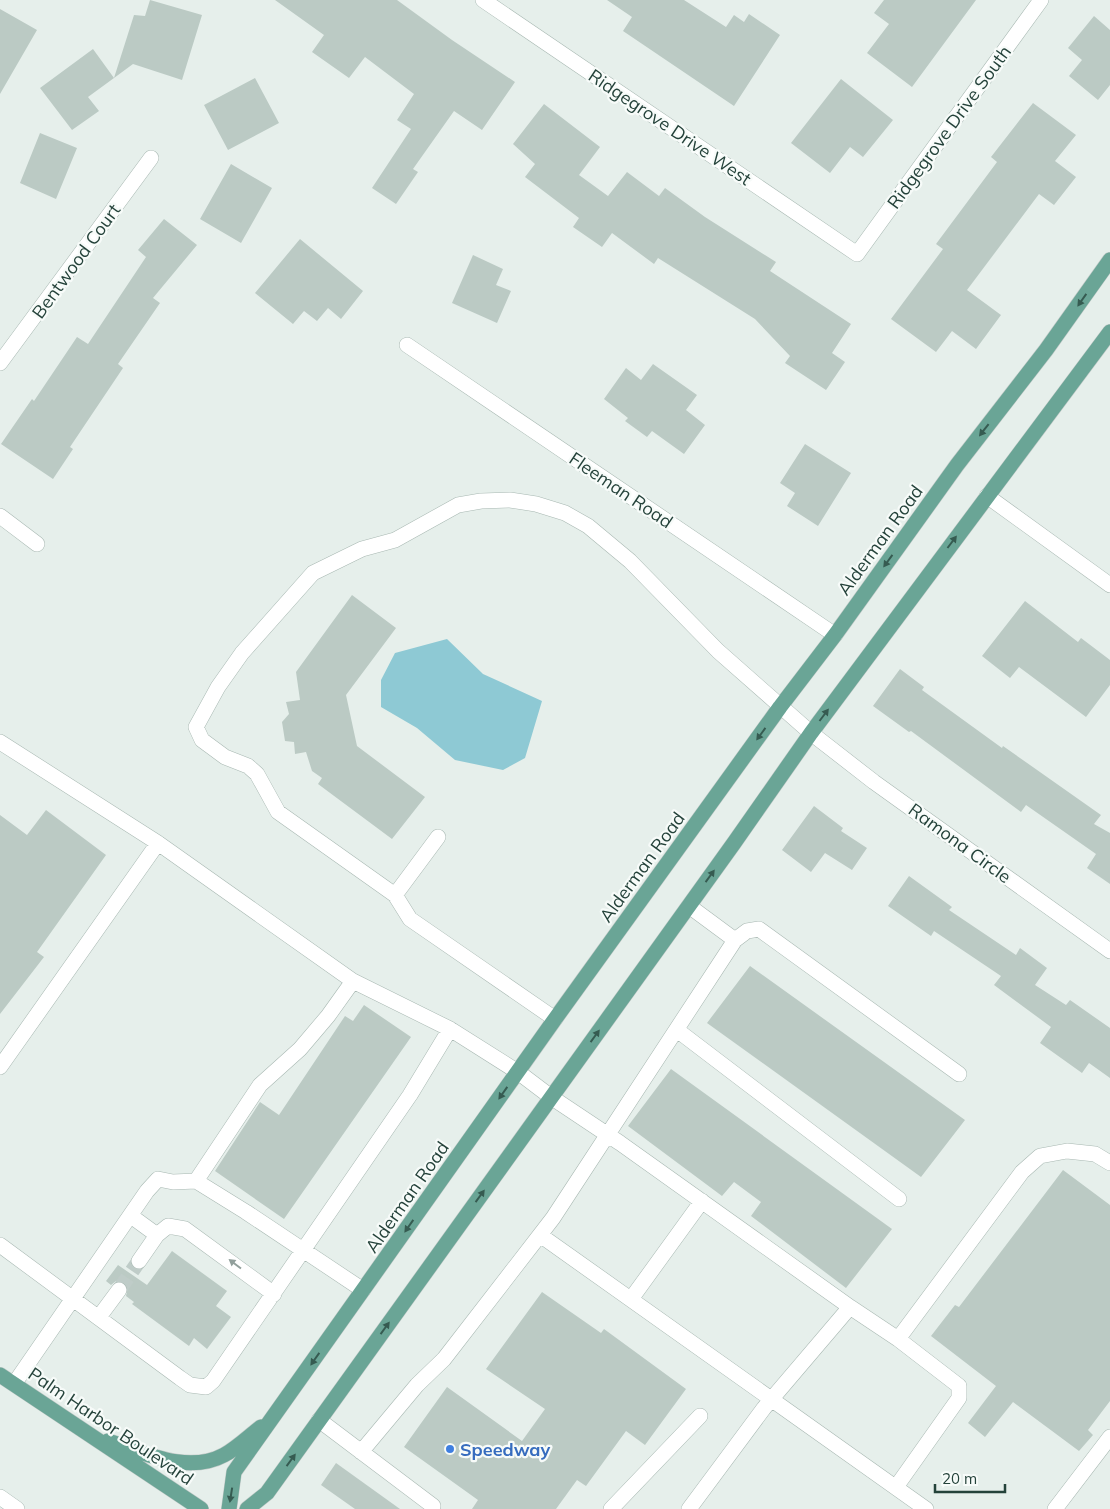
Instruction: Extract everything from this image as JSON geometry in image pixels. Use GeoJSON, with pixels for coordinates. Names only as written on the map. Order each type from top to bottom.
{"type":"FeatureCollection","features":[{"type":"Feature","properties":{"kind":"main road","name":"Alderman Road"},"geometry":{"type":"LineString","coordinates":[[229,1509],[234,1472],[555,1019],[780,707],[957,465],[1046,350],[1110,260]]}},
{"type":"Feature","properties":{"kind":"main road"},"geometry":{"type":"LineString","coordinates":[[247,1509],[267,1493],[811,733],[1110,332]]}},
{"type":"Feature","properties":{"kind":"main road","name":"Palm Harbor Boulevard"},"geometry":{"type":"LineString","coordinates":[[0,1374],[201,1509]]}},
{"type":"Feature","properties":{"kind":"main road"},"geometry":{"type":"LineString","coordinates":[[90,1435],[176,1462],[204,1461],[224,1455],[274,1417]]}},
{"type":"Feature","properties":{"kind":"street","name":"Ridgegrove Drive West"},"geometry":{"type":"LineString","coordinates":[[483,0],[858,254]]}},
{"type":"Feature","properties":{"kind":"street","name":"Ridgegrove Drive South"},"geometry":{"type":"LineString","coordinates":[[858,254],[1041,0]]}},
{"type":"Feature","properties":{"kind":"street","name":"Bentwood Court"},"geometry":{"type":"LineString","coordinates":[[0,363],[151,158]]}},
{"type":"Feature","properties":{"kind":"street","name":"Fleeman Road"},"geometry":{"type":"LineString","coordinates":[[407,345],[835,634]]}},
{"type":"Feature","properties":{"kind":"street"},"geometry":{"type":"LineString","coordinates":[[986,496],[1110,585]]}},
{"type":"Feature","properties":{"kind":"street","name":"Ramona Circle"},"geometry":{"type":"LineString","coordinates":[[395,895],[278,812],[257,774],[248,766],[225,757],[202,740],[196,727],[218,687],[242,653],[313,573],[362,549],[395,540],[458,505],[481,501],[510,500],[536,504],[565,513],[588,526],[630,561],[718,651],[811,733],[874,782],[1110,951]]}},
{"type":"Feature","properties":{"kind":"street"},"geometry":{"type":"LineString","coordinates":[[0,516],[37,544]]}},
{"type":"Feature","properties":{"kind":"street"},"geometry":{"type":"LineString","coordinates":[[0,742],[158,843],[353,981],[450,1029],[518,1072],[551,1098],[608,1135],[898,1339],[959,1386],[960,1398],[896,1487]]}},
{"type":"Feature","properties":{"kind":"street"},"geometry":{"type":"LineString","coordinates":[[438,837],[395,895],[410,920],[555,1019]]}},
{"type":"Feature","properties":{"kind":"street"},"geometry":{"type":"LineString","coordinates":[[0,1067],[158,843]]}},
{"type":"Feature","properties":{"kind":"street"},"geometry":{"type":"LineString","coordinates":[[688,906],[736,940]]}},
{"type":"Feature","properties":{"kind":"street"},"geometry":{"type":"LineString","coordinates":[[361,1452],[417,1386],[444,1359],[540,1234],[608,1135],[736,940],[748,931],[759,929],[959,1074]]}},
{"type":"Feature","properties":{"kind":"street"},"geometry":{"type":"LineString","coordinates":[[196,1181],[260,1085],[300,1049],[328,1016],[353,981]]}},
{"type":"Feature","properties":{"kind":"street"},"geometry":{"type":"LineString","coordinates":[[0,1245],[190,1385],[206,1387],[274,1294],[410,1095],[450,1029]]}},
{"type":"Feature","properties":{"kind":"street"},"geometry":{"type":"LineString","coordinates":[[677,1030],[899,1198]]}},
{"type":"Feature","properties":{"kind":"street"},"geometry":{"type":"LineString","coordinates":[[898,1339],[1022,1172],[1040,1156],[1067,1151],[1095,1154],[1110,1163]]}},
{"type":"Feature","properties":{"kind":"street"},"geometry":{"type":"LineString","coordinates":[[14,1384],[147,1191],[158,1179],[173,1182],[196,1181],[363,1290]]}},
{"type":"Feature","properties":{"kind":"street"},"geometry":{"type":"LineString","coordinates":[[631,1299],[702,1201]]}},
{"type":"Feature","properties":{"kind":"street"},"geometry":{"type":"LineString","coordinates":[[130,1216],[157,1235]]}},
{"type":"Feature","properties":{"kind":"street"},"geometry":{"type":"LineString","coordinates":[[139,1261],[157,1235],[168,1226],[185,1229],[274,1294]]}},
{"type":"Feature","properties":{"kind":"street"},"geometry":{"type":"LineString","coordinates":[[540,1234],[926,1509]]}},
{"type":"Feature","properties":{"kind":"street"},"geometry":{"type":"LineString","coordinates":[[99,1317],[118,1290]]}},
{"type":"Feature","properties":{"kind":"street"},"geometry":{"type":"LineString","coordinates":[[689,1509],[772,1399],[850,1307]]}},
{"type":"Feature","properties":{"kind":"street"},"geometry":{"type":"LineString","coordinates":[[611,1509],[700,1416]]}},
{"type":"Feature","properties":{"kind":"street"},"geometry":{"type":"LineString","coordinates":[[319,1420],[432,1506],[431,1509]]}},
{"type":"Feature","properties":{"kind":"street"},"geometry":{"type":"LineString","coordinates":[[1055,1509],[1110,1437]]}},
{"type":"Feature","properties":{"kind":"street"},"geometry":{"type":"LineString","coordinates":[[0,1497],[16,1509]]}},
{"type":"Feature","properties":{"kind":"water"},"geometry":{"type":"Polygon","coordinates":[[[447,639],[483,674],[542,701],[525,758],[503,770],[455,760],[417,728],[381,707],[381,680],[395,653],[447,639]]]}},
{"type":"Feature","properties":{"kind":"building"},"geometry":{"type":"Polygon","coordinates":[[[150,0],[202,15],[182,80],[133,64],[114,78],[134,15],[145,16],[150,0]]]}},
{"type":"Feature","properties":{"kind":"building"},"geometry":{"type":"Polygon","coordinates":[[[275,0],[397,0],[515,82],[482,130],[454,111],[413,169],[418,172],[396,204],[372,188],[411,129],[397,120],[414,94],[365,57],[349,78],[312,52],[324,35],[275,0]]]}},
{"type":"Feature","properties":{"kind":"building"},"geometry":{"type":"Polygon","coordinates":[[[607,0],[684,0],[726,27],[734,15],[744,22],[749,14],[780,35],[734,106],[623,31],[632,17],[607,0]]]}},
{"type":"Feature","properties":{"kind":"building"},"geometry":{"type":"Polygon","coordinates":[[[884,0],[976,0],[912,87],[867,53],[889,24],[874,13],[884,0]]]}},
{"type":"Feature","properties":{"kind":"building"},"geometry":{"type":"Polygon","coordinates":[[[0,9],[37,30],[0,94],[0,9]]]}},
{"type":"Feature","properties":{"kind":"building"},"geometry":{"type":"Polygon","coordinates":[[[1094,16],[1110,30],[1110,85],[1098,100],[1069,76],[1082,60],[1068,48],[1094,16]]]}},
{"type":"Feature","properties":{"kind":"building"},"geometry":{"type":"Polygon","coordinates":[[[93,49],[114,78],[88,97],[99,111],[72,130],[40,88],[93,49]]]}},
{"type":"Feature","properties":{"kind":"building"},"geometry":{"type":"Polygon","coordinates":[[[255,78],[279,123],[228,150],[204,105],[255,78]]]}},
{"type":"Feature","properties":{"kind":"building"},"geometry":{"type":"Polygon","coordinates":[[[841,79],[893,120],[863,157],[850,147],[830,173],[791,143],[841,79]]]}},
{"type":"Feature","properties":{"kind":"building"},"geometry":{"type":"Polygon","coordinates":[[[1033,103],[1076,135],[1055,161],[1076,177],[1054,205],[1039,194],[967,290],[1001,315],[976,349],[952,331],[936,352],[891,319],[943,249],[936,244],[997,162],[991,157],[1033,103]]]}},
{"type":"Feature","properties":{"kind":"building"},"geometry":{"type":"Polygon","coordinates":[[[544,104],[600,147],[579,175],[608,196],[627,172],[659,196],[665,188],[705,217],[776,262],[770,271],[851,324],[832,353],[845,362],[826,390],[785,363],[790,356],[755,319],[658,258],[654,264],[612,233],[602,247],[573,227],[579,218],[525,177],[535,164],[513,144],[544,104]]]}},
{"type":"Feature","properties":{"kind":"building"},"geometry":{"type":"Polygon","coordinates":[[[40,133],[77,148],[56,199],[20,183],[40,133]]]}},
{"type":"Feature","properties":{"kind":"building"},"geometry":{"type":"Polygon","coordinates":[[[231,164],[272,188],[241,243],[200,219],[231,164]]]}},
{"type":"Feature","properties":{"kind":"building"},"geometry":{"type":"Polygon","coordinates":[[[164,219],[197,245],[153,298],[160,303],[118,364],[123,368],[70,447],[73,449],[53,479],[1,444],[32,399],[34,401],[77,337],[88,344],[146,257],[138,250],[164,219]]]}},
{"type":"Feature","properties":{"kind":"building"},"geometry":{"type":"Polygon","coordinates":[[[300,239],[363,291],[341,319],[328,308],[317,321],[304,311],[293,324],[255,293],[300,239]]]}},
{"type":"Feature","properties":{"kind":"building"},"geometry":{"type":"Polygon","coordinates":[[[473,255],[503,269],[496,285],[511,291],[497,323],[452,303],[473,255]]]}},
{"type":"Feature","properties":{"kind":"building"},"geometry":{"type":"Polygon","coordinates":[[[653,364],[697,395],[686,410],[705,425],[684,454],[652,431],[647,437],[625,421],[628,418],[604,399],[626,368],[641,380],[653,364]]]}},
{"type":"Feature","properties":{"kind":"building"},"geometry":{"type":"Polygon","coordinates":[[[805,444],[851,473],[818,526],[787,506],[795,493],[780,483],[805,444]]]}},
{"type":"Feature","properties":{"kind":"building"},"geometry":{"type":"Polygon","coordinates":[[[352,595],[396,628],[346,695],[357,746],[425,797],[392,839],[318,784],[322,778],[312,771],[306,752],[295,754],[294,742],[285,741],[282,722],[289,714],[286,702],[300,700],[296,672],[352,595]]]}},
{"type":"Feature","properties":{"kind":"building"},"geometry":{"type":"Polygon","coordinates":[[[1025,601],[1078,642],[1081,638],[1110,660],[1110,685],[1086,717],[1019,667],[1010,678],[982,656],[1025,601]]]}},
{"type":"Feature","properties":{"kind":"building"},"geometry":{"type":"Polygon","coordinates":[[[900,669],[924,687],[922,690],[1002,748],[1003,746],[1101,815],[1094,824],[1110,833],[1110,884],[1087,868],[1096,854],[1026,805],[1021,812],[911,731],[909,732],[873,706],[900,669]]]}},
{"type":"Feature","properties":{"kind":"building"},"geometry":{"type":"Polygon","coordinates":[[[814,806],[843,828],[841,831],[867,848],[852,870],[825,853],[811,872],[782,850],[814,806]]]}},
{"type":"Feature","properties":{"kind":"building"},"geometry":{"type":"Polygon","coordinates":[[[46,810],[106,855],[37,952],[44,957],[0,1014],[0,815],[27,835],[46,810]]]}},
{"type":"Feature","properties":{"kind":"building"},"geometry":{"type":"Polygon","coordinates":[[[909,876],[952,907],[949,910],[1016,955],[1020,948],[1047,968],[1035,985],[1066,1005],[1070,1000],[1110,1028],[1110,1078],[1089,1063],[1082,1073],[1040,1043],[1051,1027],[994,985],[1001,976],[934,931],[931,936],[888,906],[909,876]]]}},
{"type":"Feature","properties":{"kind":"building"},"geometry":{"type":"Polygon","coordinates":[[[750,966],[965,1120],[921,1177],[707,1023],[750,966]]]}},
{"type":"Feature","properties":{"kind":"building"},"geometry":{"type":"Polygon","coordinates":[[[364,1005],[411,1037],[284,1219],[215,1171],[260,1102],[279,1115],[345,1016],[353,1021],[364,1005]]]}},
{"type":"Feature","properties":{"kind":"building"},"geometry":{"type":"Polygon","coordinates":[[[671,1069],[892,1229],[846,1288],[751,1216],[761,1202],[734,1182],[722,1196],[628,1126],[671,1069]]]}},
{"type":"Feature","properties":{"kind":"building"},"geometry":{"type":"Polygon","coordinates":[[[1063,1170],[1110,1205],[1110,1401],[1088,1430],[1093,1435],[1079,1451],[1013,1402],[985,1437],[968,1423],[996,1386],[931,1336],[955,1305],[959,1307],[1063,1170]]]}},
{"type":"Feature","properties":{"kind":"building"},"geometry":{"type":"Polygon","coordinates":[[[172,1251],[227,1291],[216,1306],[231,1317],[207,1349],[194,1338],[189,1346],[132,1304],[134,1302],[126,1296],[128,1287],[124,1282],[116,1281],[111,1285],[106,1281],[118,1265],[147,1285],[172,1251]]]}},
{"type":"Feature","properties":{"kind":"building"},"geometry":{"type":"Polygon","coordinates":[[[542,1292],[601,1333],[604,1329],[686,1389],[645,1445],[626,1431],[586,1486],[577,1480],[556,1509],[472,1509],[478,1500],[404,1447],[447,1387],[522,1441],[545,1409],[486,1369],[542,1292]]]}},
{"type":"Feature","properties":{"kind":"building"},"geometry":{"type":"Polygon","coordinates":[[[336,1463],[400,1509],[355,1509],[321,1485],[336,1463]]]}},
{"type":"Feature","properties":{"kind":"tunnel"},"geometry":{"type":"LineString","coordinates":[[119,1290],[139,1261]]}},
{"type":"Feature","properties":{"kind":"place","name":"Speedway"},"geometry":{"type":"Point","coordinates":[450,1449]}}]}
